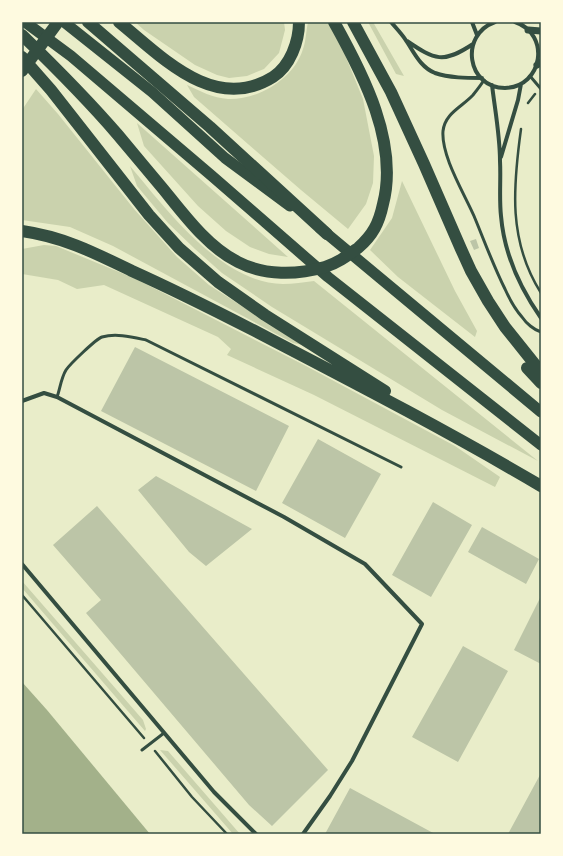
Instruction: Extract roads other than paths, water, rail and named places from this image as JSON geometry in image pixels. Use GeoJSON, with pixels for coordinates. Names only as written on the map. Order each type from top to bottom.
{"type":"FeatureCollection","features":[{"type":"Feature","properties":{"kind":"highway"},"geometry":{"type":"LineString","coordinates":[[25,22],[71,56],[328,277],[541,445]]}},
{"type":"Feature","properties":{"kind":"highway"},"geometry":{"type":"LineString","coordinates":[[22,71],[58,22]]}},
{"type":"Feature","properties":{"kind":"highway"},"geometry":{"type":"LineString","coordinates":[[64,22],[84,36],[152,92],[225,158],[327,234]]}},
{"type":"Feature","properties":{"kind":"highway"},"geometry":{"type":"LineString","coordinates":[[119,22],[173,67],[187,76],[203,84],[219,88],[233,89],[256,85],[277,74],[290,57],[296,44],[299,32],[299,22]]}},
{"type":"Feature","properties":{"kind":"highway"},"geometry":{"type":"LineString","coordinates":[[22,35],[61,73],[108,123],[196,230],[217,248],[238,262],[259,270],[281,273],[317,269],[332,265],[344,259],[367,240],[379,221],[386,195],[388,166],[379,119],[355,61],[334,22]]}},
{"type":"Feature","properties":{"kind":"highway"},"geometry":{"type":"LineString","coordinates":[[353,22],[391,92],[461,249],[488,301],[505,327],[541,372]]}},
{"type":"Feature","properties":{"kind":"highway"},"geometry":{"type":"LineString","coordinates":[[89,23],[210,127],[327,234],[541,412]]}},
{"type":"Feature","properties":{"kind":"highway"},"geometry":{"type":"LineString","coordinates":[[22,57],[144,209],[179,248],[218,282],[265,315],[452,434],[541,486]]}},
{"type":"Feature","properties":{"kind":"highway"},"geometry":{"type":"LineString","coordinates":[[424,164],[461,260],[486,309],[532,374],[541,383]]}},
{"type":"Feature","properties":{"kind":"highway"},"geometry":{"type":"LineString","coordinates":[[22,231],[63,240],[86,249],[197,301],[452,434]]}},
{"type":"Feature","properties":{"kind":"street"},"geometry":{"type":"LineString","coordinates":[[391,22],[417,59],[426,68],[436,73],[465,78],[483,79]]}},
{"type":"Feature","properties":{"kind":"street"},"geometry":{"type":"LineString","coordinates":[[472,22],[477,35]]}},
{"type":"Feature","properties":{"kind":"street"},"geometry":{"type":"LineString","coordinates":[[495,22],[486,26],[477,35],[471,54],[472,63],[476,71],[483,79],[492,85],[506,88],[520,84],[530,76],[539,63],[538,46],[534,38],[528,30],[515,22]]}},
{"type":"Feature","properties":{"kind":"street"},"geometry":{"type":"LineString","coordinates":[[528,30],[541,31]]}},
{"type":"Feature","properties":{"kind":"street"},"geometry":{"type":"LineString","coordinates":[[405,40],[423,52],[436,58],[448,58],[473,44]]}},
{"type":"Feature","properties":{"kind":"street"},"geometry":{"type":"LineString","coordinates":[[500,160],[518,100],[520,84]]}},
{"type":"Feature","properties":{"kind":"street"},"geometry":{"type":"LineString","coordinates":[[492,85],[500,160],[501,216],[509,255],[522,286],[541,318]]}},
{"type":"Feature","properties":{"kind":"street"},"geometry":{"type":"LineString","coordinates":[[22,401],[44,393],[57,397],[284,517],[365,564],[422,624],[352,761],[330,796],[303,834]]}},
{"type":"Feature","properties":{"kind":"street"},"geometry":{"type":"LineString","coordinates":[[22,564],[214,792],[256,834]]}},
{"type":"Feature","properties":{"kind":"lane"},"geometry":{"type":"LineString","coordinates":[[530,76],[540,88]]}},
{"type":"Feature","properties":{"kind":"lane"},"geometry":{"type":"LineString","coordinates":[[483,79],[473,95],[455,109],[447,119],[443,130],[444,142],[447,154],[474,215],[495,270],[510,299],[522,317],[541,332]]}},
{"type":"Feature","properties":{"kind":"lane"},"geometry":{"type":"LineString","coordinates":[[57,397],[65,371],[78,356],[101,337],[125,336],[146,340],[401,466]]}},
{"type":"Feature","properties":{"kind":"lane"},"geometry":{"type":"LineString","coordinates":[[142,750],[164,732]]}}]}
